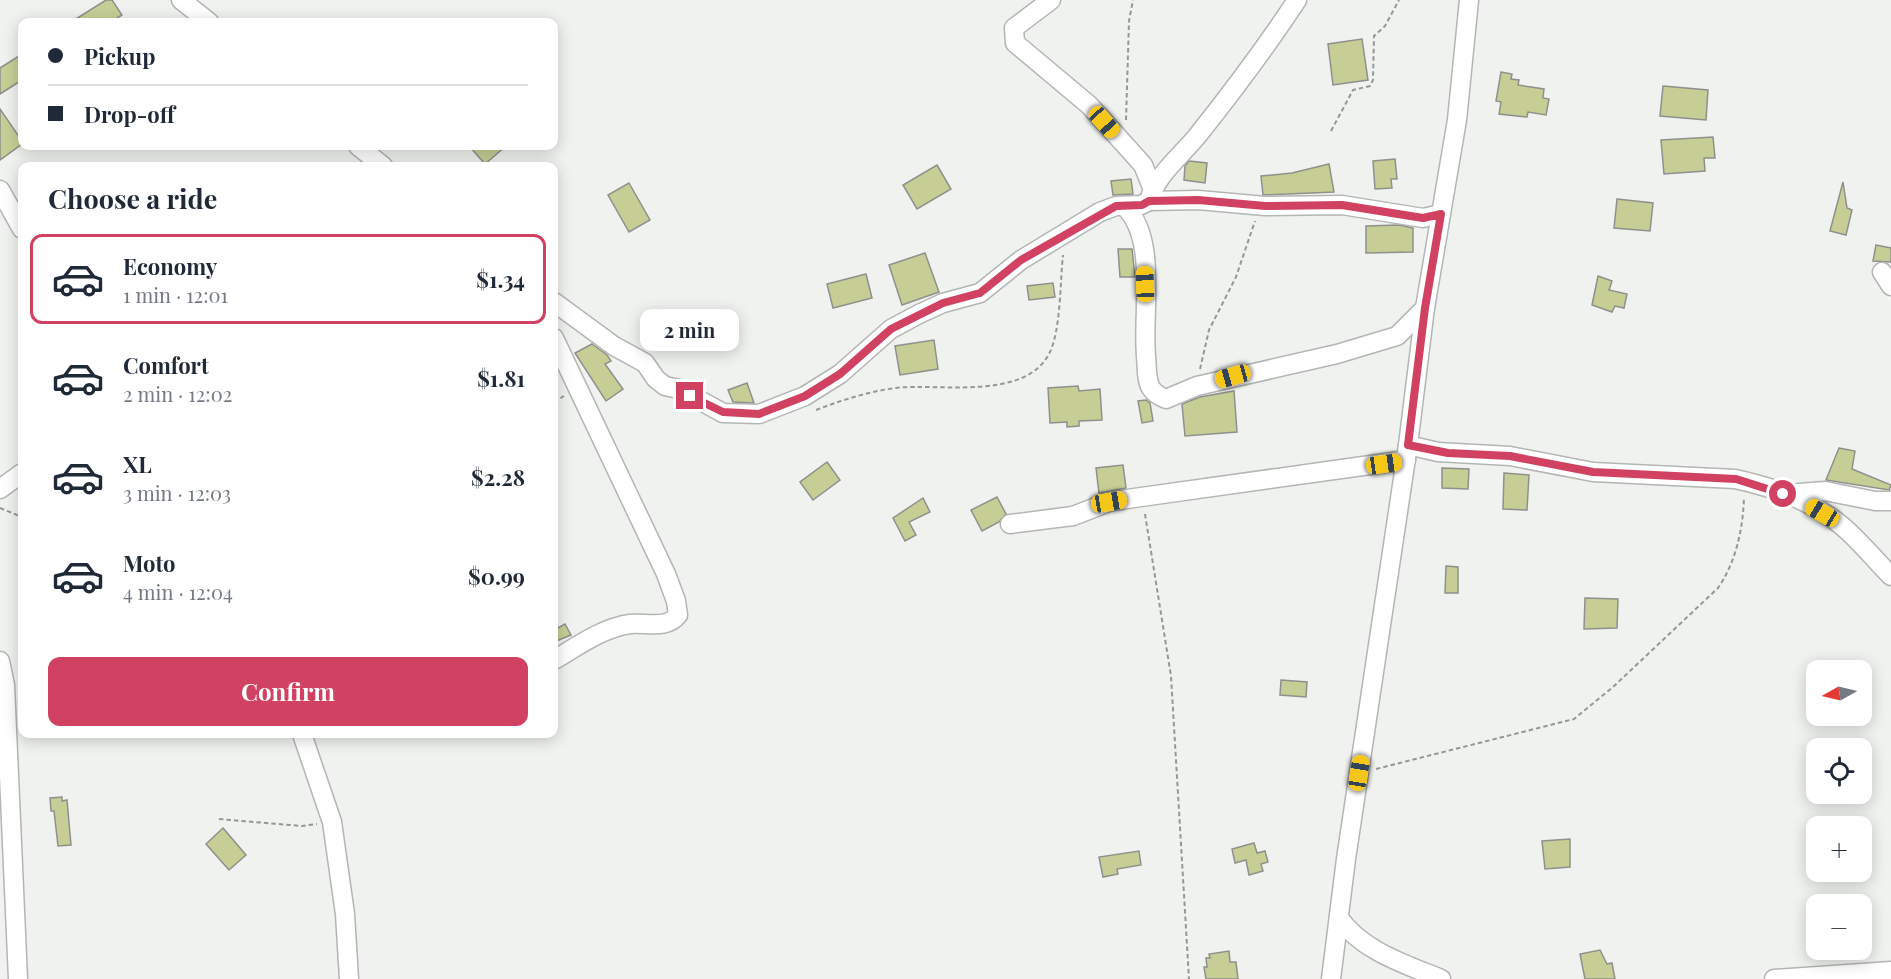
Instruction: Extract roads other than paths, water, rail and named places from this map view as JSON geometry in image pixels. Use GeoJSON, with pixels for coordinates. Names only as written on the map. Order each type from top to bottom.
{"type":"FeatureCollection","features":[{"type":"Feature","properties":{"kind":"street"},"geometry":{"type":"LineString","coordinates":[[181,0],[204,18]]}},
{"type":"Feature","properties":{"kind":"street"},"geometry":{"type":"LineString","coordinates":[[1051,0],[1014,28],[1015,43],[1089,105],[1143,165],[1151,194]]}},
{"type":"Feature","properties":{"kind":"street"},"geometry":{"type":"LineString","coordinates":[[558,305],[614,346],[645,363],[656,379],[665,386],[679,389],[723,412],[759,414],[805,396],[840,374],[891,329],[943,303],[980,293],[1021,260],[1065,236],[1100,212],[1116,206],[1142,205],[1256,60],[1297,0]]}},
{"type":"Feature","properties":{"kind":"street"},"geometry":{"type":"LineString","coordinates":[[1331,979],[1407,453],[1425,308],[1457,120],[1469,0]]}},
{"type":"Feature","properties":{"kind":"street"},"geometry":{"type":"LineString","coordinates":[[363,150],[378,162]]}},
{"type":"Feature","properties":{"kind":"street"},"geometry":{"type":"LineString","coordinates":[[0,190],[18,222]]}},
{"type":"Feature","properties":{"kind":"street"},"geometry":{"type":"LineString","coordinates":[[1151,194],[1265,206],[1342,205],[1423,218],[1441,214]]}},
{"type":"Feature","properties":{"kind":"street"},"geometry":{"type":"LineString","coordinates":[[1124,206],[1137,221],[1145,246],[1145,332],[1151,389],[1166,399],[1197,386],[1366,346],[1397,336],[1425,308]]}},
{"type":"Feature","properties":{"kind":"street"},"geometry":{"type":"LineString","coordinates":[[558,346],[666,574],[676,601],[678,615],[666,624],[632,624],[608,630],[558,658]]}},
{"type":"Feature","properties":{"kind":"street"},"geometry":{"type":"LineString","coordinates":[[1010,524],[1073,516],[1109,502],[1407,453],[1510,456],[1593,472],[1744,481],[1803,502],[1841,525],[1891,576]]}},
{"type":"Feature","properties":{"kind":"street"},"geometry":{"type":"LineString","coordinates":[[0,489],[18,476]]}},
{"type":"Feature","properties":{"kind":"street"},"geometry":{"type":"LineString","coordinates":[[1783,494],[1825,491],[1875,501],[1891,501]]}},
{"type":"Feature","properties":{"kind":"street"},"geometry":{"type":"LineString","coordinates":[[0,661],[5,685],[18,979]]}},
{"type":"Feature","properties":{"kind":"street"},"geometry":{"type":"LineString","coordinates":[[303,738],[332,822],[345,914],[350,979]]}},
{"type":"Feature","properties":{"kind":"street"},"geometry":{"type":"LineString","coordinates":[[1340,918],[1353,936],[1365,944],[1441,979]]}},
{"type":"Feature","properties":{"kind":"street"},"geometry":{"type":"LineString","coordinates":[[1774,979],[1891,971]]}}]}
